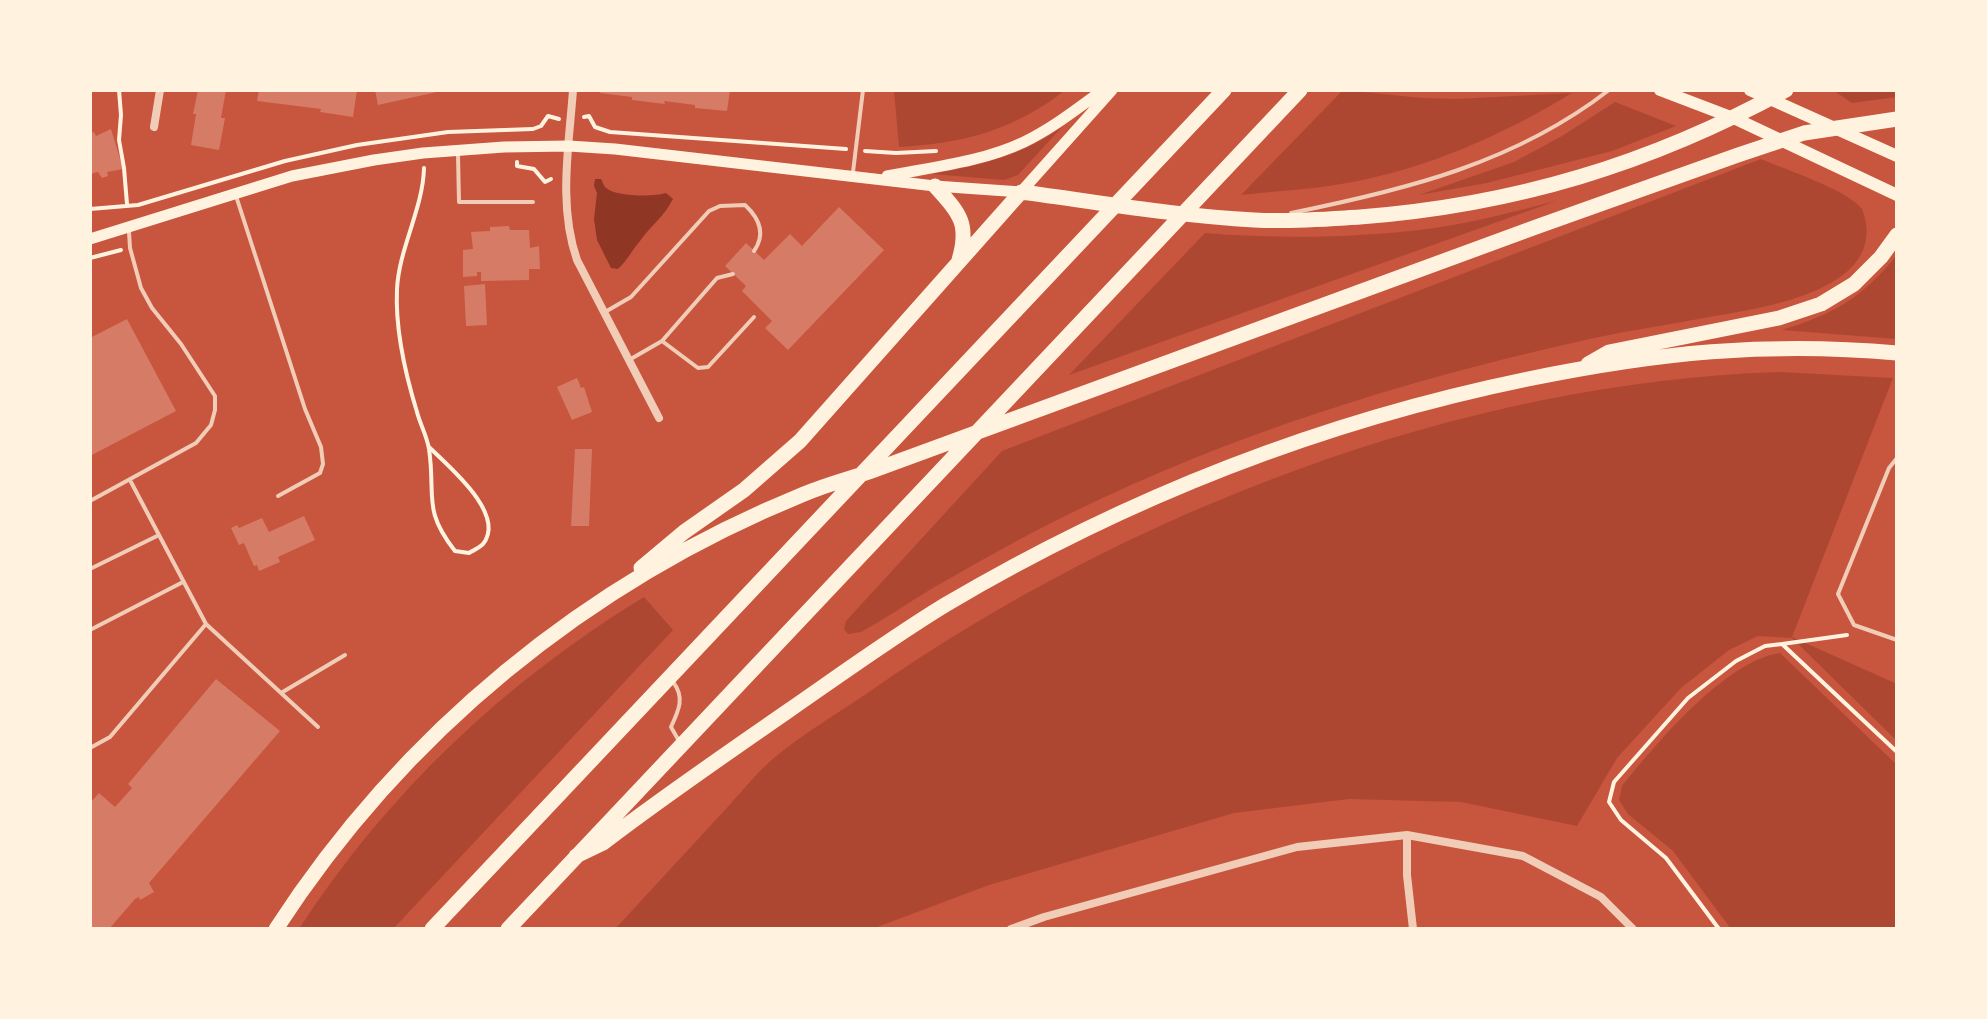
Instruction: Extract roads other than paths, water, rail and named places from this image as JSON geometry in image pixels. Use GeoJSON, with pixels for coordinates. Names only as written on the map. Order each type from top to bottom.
{"type":"FeatureCollection","features":[{"type":"Feature","properties":{"kind":"highway"},"geometry":{"type":"LineString","coordinates":[[432,929],[1224,90]]}},
{"type":"Feature","properties":{"kind":"highway"},"geometry":{"type":"LineString","coordinates":[[508,929],[1300,90]]}},
{"type":"Feature","properties":{"kind":"highway"},"geometry":{"type":"LineString","coordinates":[[276,929],[352,824],[427,740],[492,682],[782,458],[1020,192],[1256,220],[1424,212],[1490,200],[1617,167],[1785,97]]}},
{"type":"Feature","properties":{"kind":"highway"},"geometry":{"type":"LineString","coordinates":[[595,606],[678,555],[806,493],[1777,141],[1897,120]]}},
{"type":"Feature","properties":{"kind":"highway"},"geometry":{"type":"LineString","coordinates":[[935,186],[960,214],[965,241],[958,264]]}},
{"type":"Feature","properties":{"kind":"highway"},"geometry":{"type":"LineString","coordinates":[[1580,369],[1609,352],[1779,318],[1821,304],[1854,284],[1897,235]]}},
{"type":"Feature","properties":{"kind":"highway"},"geometry":{"type":"LineString","coordinates":[[576,856],[603,843],[901,632],[1028,558],[1204,477],[1317,435],[1413,406],[1580,369],[1733,349],[1785,347],[1897,354]]}},
{"type":"Feature","properties":{"kind":"main road"},"geometry":{"type":"LineString","coordinates":[[873,179],[998,153],[1053,125],[1103,90]]}},
{"type":"Feature","properties":{"kind":"main road"},"geometry":{"type":"LineString","coordinates":[[90,239],[311,171],[458,150],[569,146],[615,149],[935,186],[1020,192],[1112,90]]}},
{"type":"Feature","properties":{"kind":"main road"},"geometry":{"type":"LineString","coordinates":[[1660,90],[1736,119],[1897,195]]}},
{"type":"Feature","properties":{"kind":"main road"},"geometry":{"type":"LineString","coordinates":[[1750,90],[1785,97],[1897,156]]}},
{"type":"Feature","properties":{"kind":"street"},"geometry":{"type":"LineString","coordinates":[[154,127],[160,90]]}},
{"type":"Feature","properties":{"kind":"street"},"geometry":{"type":"LineString","coordinates":[[573,90],[565,201],[576,260],[660,418]]}},
{"type":"Feature","properties":{"kind":"street"},"geometry":{"type":"LineString","coordinates":[[1408,835],[1407,874],[1413,929]]}},
{"type":"Feature","properties":{"kind":"street"},"geometry":{"type":"LineString","coordinates":[[1011,929],[1297,847],[1408,835],[1523,856],[1600,897],[1634,929]]}},
{"type":"Feature","properties":{"kind":"street"},"geometry":{"type":"LineString","coordinates":[[1044,917],[1045,929]]}},
{"type":"Feature","properties":{"kind":"lane"},"geometry":{"type":"LineString","coordinates":[[852,176],[863,90]]}},
{"type":"Feature","properties":{"kind":"lane"},"geometry":{"type":"LineString","coordinates":[[1256,220],[1399,190],[1455,173],[1508,150],[1609,90]]}},
{"type":"Feature","properties":{"kind":"lane"},"geometry":{"type":"LineString","coordinates":[[1773,90],[1785,97]]}},
{"type":"Feature","properties":{"kind":"lane"},"geometry":{"type":"LineString","coordinates":[[458,150],[459,202],[533,202]]}},
{"type":"Feature","properties":{"kind":"lane"},"geometry":{"type":"LineString","coordinates":[[235,194],[305,409],[322,447],[320,473],[278,496]]}},
{"type":"Feature","properties":{"kind":"lane"},"geometry":{"type":"LineString","coordinates":[[605,312],[631,297],[709,212],[720,206],[746,205],[754,214],[761,229],[761,240],[754,251]]}},
{"type":"Feature","properties":{"kind":"lane"},"geometry":{"type":"LineString","coordinates":[[90,501],[196,443],[211,425],[215,410],[214,396],[141,288],[128,227]]}},
{"type":"Feature","properties":{"kind":"lane"},"geometry":{"type":"LineString","coordinates":[[629,360],[662,341],[716,278],[734,274]]}},
{"type":"Feature","properties":{"kind":"lane"},"geometry":{"type":"LineString","coordinates":[[662,341],[698,368],[708,366],[754,317]]}},
{"type":"Feature","properties":{"kind":"lane"},"geometry":{"type":"LineString","coordinates":[[1897,458],[1889,468],[1838,594],[1854,625],[1897,640]]}},
{"type":"Feature","properties":{"kind":"lane"},"geometry":{"type":"LineString","coordinates":[[130,480],[206,624],[318,727]]}},
{"type":"Feature","properties":{"kind":"lane"},"geometry":{"type":"LineString","coordinates":[[90,569],[159,535]]}},
{"type":"Feature","properties":{"kind":"lane"},"geometry":{"type":"LineString","coordinates":[[90,630],[184,582]]}},
{"type":"Feature","properties":{"kind":"lane"},"geometry":{"type":"LineString","coordinates":[[90,748],[110,738],[206,624]]}},
{"type":"Feature","properties":{"kind":"lane"},"geometry":{"type":"LineString","coordinates":[[282,693],[345,655]]}},
{"type":"Feature","properties":{"kind":"lane"},"geometry":{"type":"LineString","coordinates":[[670,678],[680,692],[679,711],[672,727],[681,746]]}}]}
